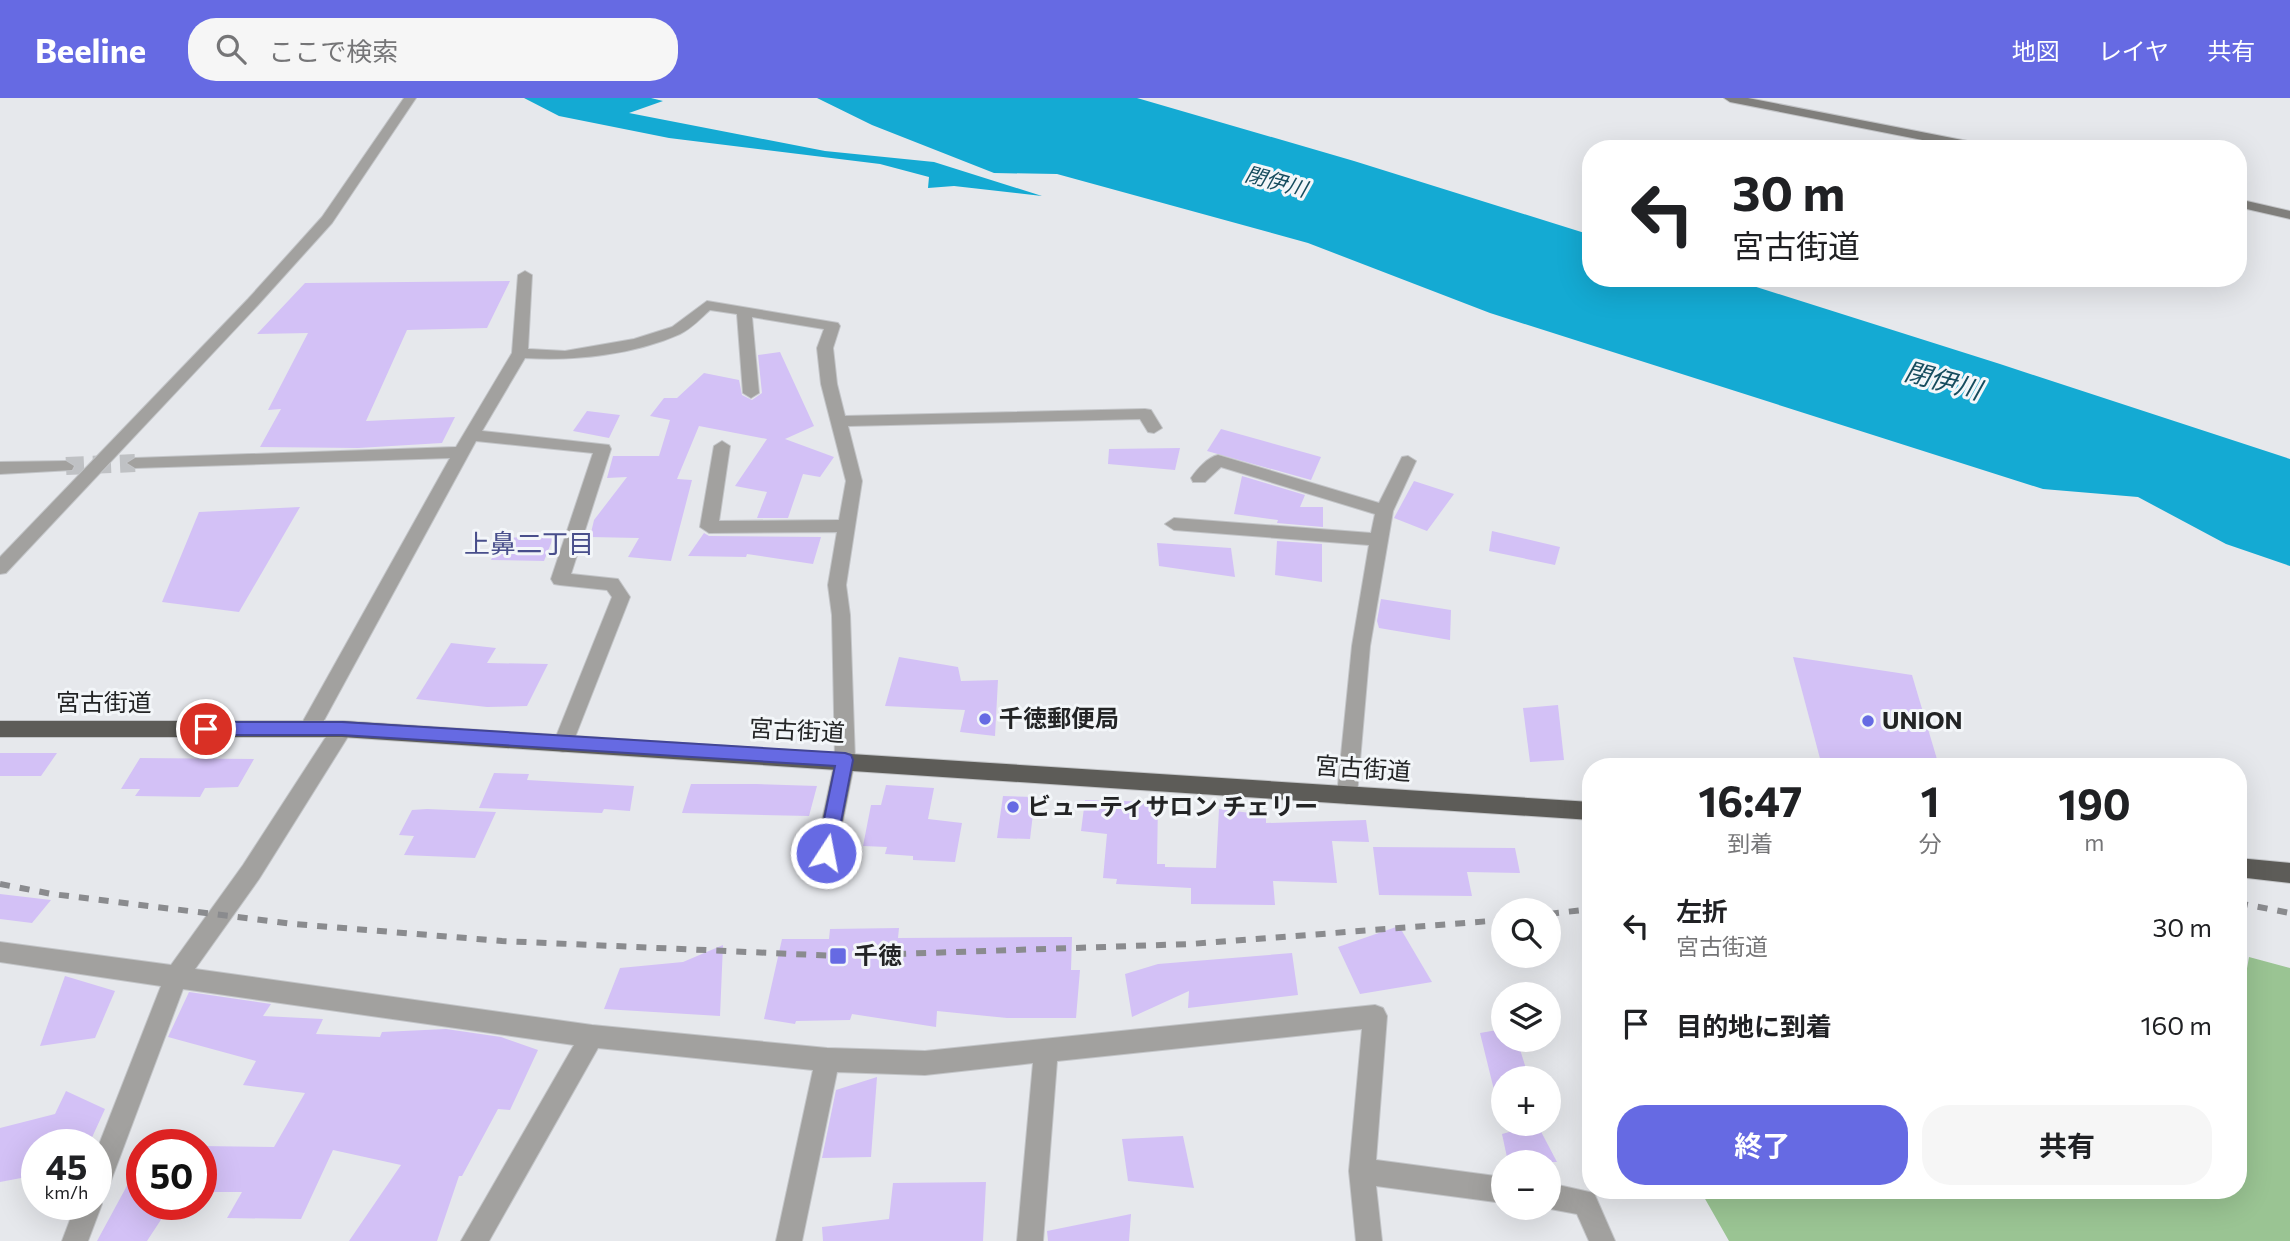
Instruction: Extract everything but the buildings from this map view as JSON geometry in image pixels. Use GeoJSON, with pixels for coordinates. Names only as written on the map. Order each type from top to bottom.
{"type":"FeatureCollection","features":[{"type":"Feature","properties":{"kind":"highway","name":"宮古街道"},"geometry":{"type":"LineString","coordinates":[[0,729],[342,729],[1582,810]]}},
{"type":"Feature","properties":{"kind":"highway"},"geometry":{"type":"LineString","coordinates":[[2247,868],[2290,873]]}},
{"type":"Feature","properties":{"kind":"main road"},"geometry":{"type":"LineString","coordinates":[[1730,98],[1942,140]]}},
{"type":"Feature","properties":{"kind":"main road"},"geometry":{"type":"LineString","coordinates":[[2247,205],[2290,215]]}},
{"type":"Feature","properties":{"kind":"main road"},"geometry":{"type":"LineString","coordinates":[[821,876],[845,760]]}},
{"type":"Feature","properties":{"kind":"street"},"geometry":{"type":"LineString","coordinates":[[0,568],[253,302],[341,202],[410,98]]}},
{"type":"Feature","properties":{"kind":"street"},"geometry":{"type":"LineString","coordinates":[[309,729],[461,452],[520,353],[525,275]]}},
{"type":"Feature","properties":{"kind":"street"},"geometry":{"type":"LineString","coordinates":[[520,353],[565,356],[637,343],[677,330],[707,305],[833,326],[825,348],[829,384],[853,481],[837,585],[841,615],[845,760]]}},
{"type":"Feature","properties":{"kind":"street"},"geometry":{"type":"LineString","coordinates":[[744,312],[751,393]]}},
{"type":"Feature","properties":{"kind":"street"},"geometry":{"type":"LineString","coordinates":[[839,421],[1145,414],[1154,428]]}},
{"type":"Feature","properties":{"kind":"street"},"geometry":{"type":"LineString","coordinates":[[471,435],[604,449],[559,579],[612,584],[621,597],[563,744]]}},
{"type":"Feature","properties":{"kind":"street"},"geometry":{"type":"LineString","coordinates":[[722,446],[709,527],[847,526]]}},
{"type":"Feature","properties":{"kind":"street"},"geometry":{"type":"LineString","coordinates":[[135,463],[461,452]]}},
{"type":"Feature","properties":{"kind":"street"},"geometry":{"type":"LineString","coordinates":[[1199,478],[1218,460],[1384,511]]}},
{"type":"Feature","properties":{"kind":"street"},"geometry":{"type":"LineString","coordinates":[[1347,794],[1361,646],[1384,511],[1408,461]]}},
{"type":"Feature","properties":{"kind":"street"},"geometry":{"type":"LineString","coordinates":[[0,468],[66,466]]}},
{"type":"Feature","properties":{"kind":"street"},"geometry":{"type":"LineString","coordinates":[[1174,524],[1379,540]]}},
{"type":"Feature","properties":{"kind":"street"},"geometry":{"type":"LineString","coordinates":[[112,1144],[176,977],[251,872],[342,729]]}},
{"type":"Feature","properties":{"kind":"street"},"geometry":{"type":"LineString","coordinates":[[0,952],[593,1036],[827,1060],[926,1063],[1375,1016],[1362,1171],[1369,1241]]}},
{"type":"Feature","properties":{"kind":"street"},"geometry":{"type":"LineString","coordinates":[[474,1241],[593,1036]]}},
{"type":"Feature","properties":{"kind":"street"},"geometry":{"type":"LineString","coordinates":[[1030,1241],[1046,1050]]}},
{"type":"Feature","properties":{"kind":"street"},"geometry":{"type":"LineString","coordinates":[[789,1241],[827,1060]]}},
{"type":"Feature","properties":{"kind":"street"},"geometry":{"type":"LineString","coordinates":[[1362,1171],[1491,1188]]}},
{"type":"Feature","properties":{"kind":"street"},"geometry":{"type":"LineString","coordinates":[[1561,1198],[1585,1202],[1602,1241]]}},
{"type":"Feature","properties":{"kind":"street"},"geometry":{"type":"LineString","coordinates":[[75,1241],[83,1220]]}},
{"type":"Feature","properties":{"kind":"green space"},"geometry":{"type":"Polygon","coordinates":[[[2249,957],[2290,968],[2290,1241],[1729,1241],[1705,1199],[2247,1199],[2249,957]]]}},
{"type":"Feature","properties":{"kind":"water"},"geometry":{"type":"Polygon","coordinates":[[[524,98],[651,98],[663,101],[629,113],[825,151],[934,162],[1042,196],[954,186],[928,188],[929,177],[880,164],[669,138],[559,116],[524,98]]]}},
{"type":"Feature","properties":{"kind":"water","name":"閉伊川"},"geometry":{"type":"Polygon","coordinates":[[[817,98],[1137,98],[1354,161],[1582,232],[1582,287],[1756,287],[2290,459],[2290,566],[2226,544],[2138,497],[2043,489],[1490,313],[1308,243],[1057,174],[994,173],[872,125],[817,98]]]}},
{"type":"Feature","properties":{"kind":"tunnel"},"geometry":{"type":"LineString","coordinates":[[66,466],[135,463]]}},
{"type":"Feature","properties":{"kind":"railway"},"geometry":{"type":"LineString","coordinates":[[0,884],[52,894],[294,924],[502,941],[838,956],[1191,944],[1491,921]]}},
{"type":"Feature","properties":{"kind":"railway"},"geometry":{"type":"LineString","coordinates":[[2247,905],[2290,913]]}},
{"type":"Feature","properties":{"kind":"railway"},"geometry":{"type":"LineString","coordinates":[[1561,913],[1582,910]]}},
{"type":"Feature","properties":{"kind":"place","name":"千徳郵便局"},"geometry":{"type":"Point","coordinates":[985,719]}},
{"type":"Feature","properties":{"kind":"place","name":"UNION"},"geometry":{"type":"Point","coordinates":[1868,721]}},
{"type":"Feature","properties":{"kind":"place","name":"ビューティサロン チェリー"},"geometry":{"type":"Point","coordinates":[1013,807]}},
{"type":"Feature","properties":{"kind":"place","name":"千徳"},"geometry":{"type":"Point","coordinates":[838,956]}},
{"type":"Feature","properties":{"kind":"district","name":"上鼻二丁目"},"geometry":{"type":"Point","coordinates":[529,544]}},
{"type":"Feature","properties":{"kind":"route"},"geometry":{"type":"LineString","coordinates":[[206,729],[342,729],[845,760],[826,853]]}}]}
